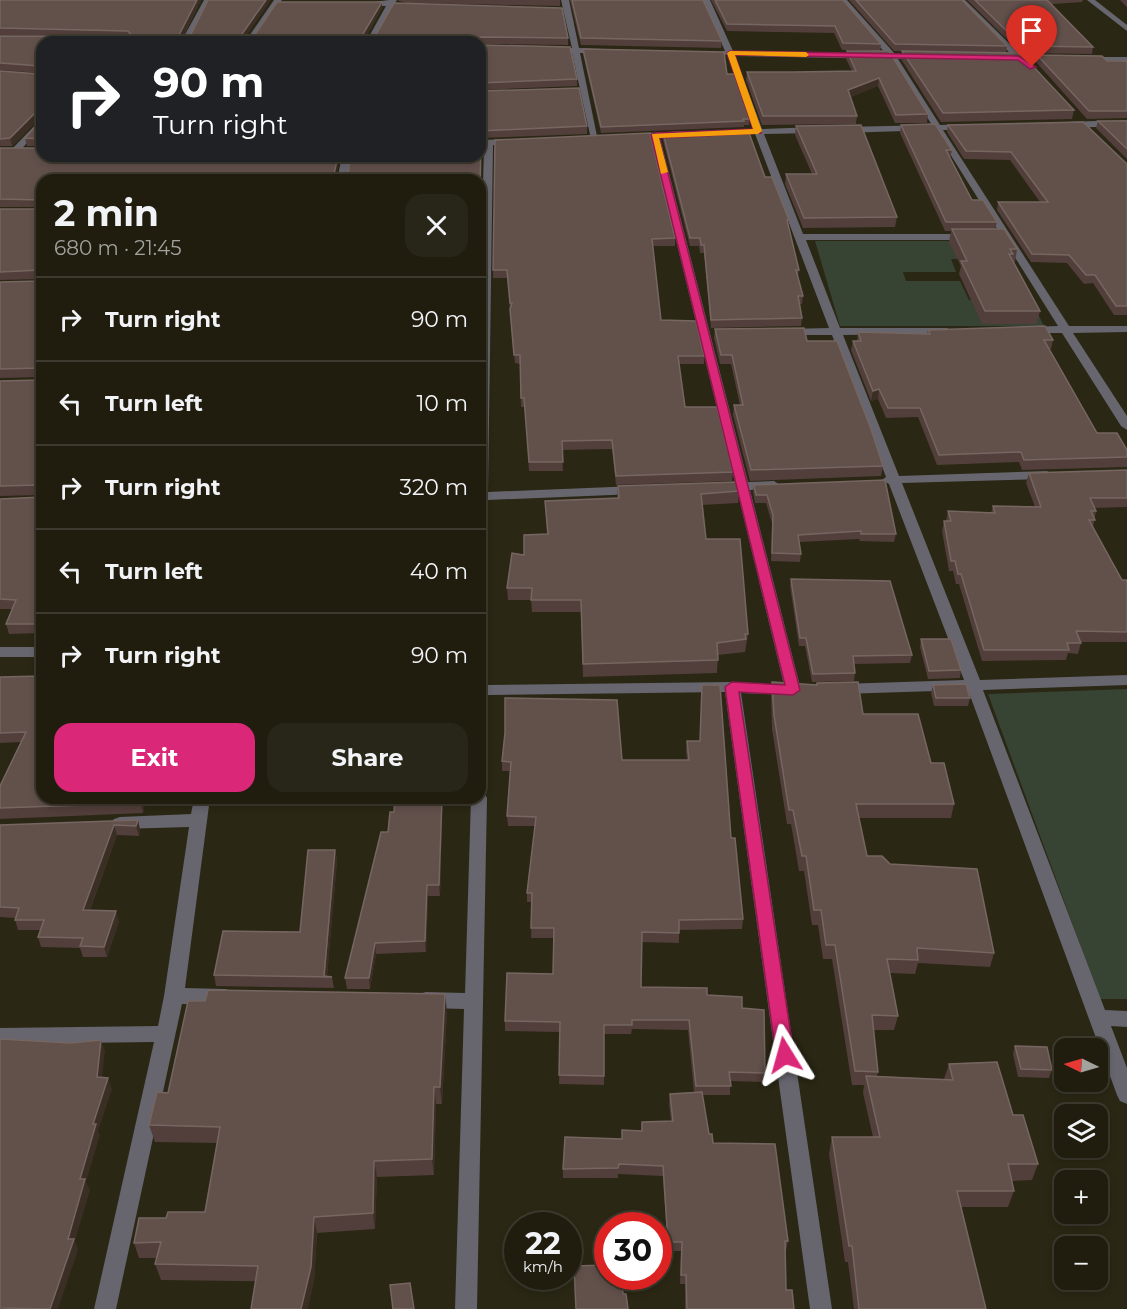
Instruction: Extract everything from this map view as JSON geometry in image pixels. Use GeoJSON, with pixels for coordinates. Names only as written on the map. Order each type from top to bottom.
{"type":"FeatureCollection","features":[{"type":"Feature","properties":{"kind":"street"},"geometry":{"type":"LineString","coordinates":[[188,36],[208,0]]}},
{"type":"Feature","properties":{"kind":"street"},"geometry":{"type":"LineString","coordinates":[[565,0],[585,90],[600,139],[583,140]]}},
{"type":"Feature","properties":{"kind":"street"},"geometry":{"type":"LineString","coordinates":[[706,0],[974,685],[1127,1095]]}},
{"type":"Feature","properties":{"kind":"street"},"geometry":{"type":"LineString","coordinates":[[843,0],[892,56],[1127,426]]}},
{"type":"Feature","properties":{"kind":"street"},"geometry":{"type":"LineString","coordinates":[[961,0],[1019,58],[1032,67]]}},
{"type":"Feature","properties":{"kind":"street"},"geometry":{"type":"LineString","coordinates":[[1091,0],[1127,28]]}},
{"type":"Feature","properties":{"kind":"street"},"geometry":{"type":"LineString","coordinates":[[253,36],[276,2],[286,4]]}},
{"type":"Feature","properties":{"kind":"street"},"geometry":{"type":"LineString","coordinates":[[356,4],[392,2],[418,8]]}},
{"type":"Feature","properties":{"kind":"street"},"geometry":{"type":"LineString","coordinates":[[373,36],[392,2]]}},
{"type":"Feature","properties":{"kind":"street"},"geometry":{"type":"LineString","coordinates":[[556,10],[567,10]]}},
{"type":"Feature","properties":{"kind":"street"},"geometry":{"type":"LineString","coordinates":[[544,50],[612,51]]}},
{"type":"Feature","properties":{"kind":"street"},"geometry":{"type":"LineString","coordinates":[[725,53],[930,57]]}},
{"type":"Feature","properties":{"kind":"street"},"geometry":{"type":"LineString","coordinates":[[997,58],[1070,58]]}},
{"type":"Feature","properties":{"kind":"street"},"geometry":{"type":"LineString","coordinates":[[1082,58],[1127,59]]}},
{"type":"Feature","properties":{"kind":"street"},"geometry":{"type":"LineString","coordinates":[[574,90],[585,90]]}},
{"type":"Feature","properties":{"kind":"street"},"geometry":{"type":"LineString","coordinates":[[1076,116],[1091,131]]}},
{"type":"Feature","properties":{"kind":"street"},"geometry":{"type":"LineString","coordinates":[[1050,125],[1127,123]]}},
{"type":"Feature","properties":{"kind":"street"},"geometry":{"type":"LineString","coordinates":[[837,130],[983,127]]}},
{"type":"Feature","properties":{"kind":"street"},"geometry":{"type":"LineString","coordinates":[[33,151],[11,151],[36,128]]}},
{"type":"Feature","properties":{"kind":"street"},"geometry":{"type":"LineString","coordinates":[[735,132],[826,130]]}},
{"type":"Feature","properties":{"kind":"street"},"geometry":{"type":"LineString","coordinates":[[625,137],[689,134]]}},
{"type":"Feature","properties":{"kind":"street"},"geometry":{"type":"LineString","coordinates":[[486,690],[732,687],[799,690],[742,486],[709,333],[655,135]]}},
{"type":"Feature","properties":{"kind":"street"},"geometry":{"type":"LineString","coordinates":[[486,143],[525,142]]}},
{"type":"Feature","properties":{"kind":"street"},"geometry":{"type":"LineString","coordinates":[[996,236],[1008,236]]}},
{"type":"Feature","properties":{"kind":"street"},"geometry":{"type":"LineString","coordinates":[[799,237],[985,237]]}},
{"type":"Feature","properties":{"kind":"street"},"geometry":{"type":"LineString","coordinates":[[1021,330],[1127,329]]}},
{"type":"Feature","properties":{"kind":"street"},"geometry":{"type":"LineString","coordinates":[[770,332],[963,331]]}},
{"type":"Feature","properties":{"kind":"street"},"geometry":{"type":"LineString","coordinates":[[872,481],[1058,475]]}},
{"type":"Feature","properties":{"kind":"street"},"geometry":{"type":"LineString","coordinates":[[707,488],[789,484]]}},
{"type":"Feature","properties":{"kind":"street"},"geometry":{"type":"LineString","coordinates":[[486,496],[647,490]]}},
{"type":"Feature","properties":{"kind":"street"},"geometry":{"type":"LineString","coordinates":[[0,652],[36,652]]}},
{"type":"Feature","properties":{"kind":"street"},"geometry":{"type":"LineString","coordinates":[[827,689],[1127,680]]}},
{"type":"Feature","properties":{"kind":"street"},"geometry":{"type":"LineString","coordinates":[[732,687],[821,1309]]}},
{"type":"Feature","properties":{"kind":"street"},"geometry":{"type":"LineString","coordinates":[[105,1309],[174,996],[201,804]]}},
{"type":"Feature","properties":{"kind":"street"},"geometry":{"type":"LineString","coordinates":[[466,1309],[476,1001],[479,804]]}},
{"type":"Feature","properties":{"kind":"street"},"geometry":{"type":"LineString","coordinates":[[105,823],[198,820]]}},
{"type":"Feature","properties":{"kind":"street"},"geometry":{"type":"LineString","coordinates":[[174,996],[244,997]]}},
{"type":"Feature","properties":{"kind":"street"},"geometry":{"type":"LineString","coordinates":[[406,1000],[476,1001]]}},
{"type":"Feature","properties":{"kind":"street"},"geometry":{"type":"LineString","coordinates":[[1098,1018],[1127,1019]]}},
{"type":"Feature","properties":{"kind":"street"},"geometry":{"type":"LineString","coordinates":[[0,1036],[166,1034]]}},
{"type":"Feature","properties":{"kind":"green space"},"geometry":{"type":"Polygon","coordinates":[[[815,241],[982,241],[990,259],[951,259],[956,272],[903,272],[906,281],[960,281],[969,300],[1031,300],[1044,326],[840,326],[815,241]]]}},
{"type":"Feature","properties":{"kind":"green space"},"geometry":{"type":"Polygon","coordinates":[[[1127,689],[1127,999],[1100,999],[988,694],[1127,689]]]}},
{"type":"Feature","properties":{"kind":"building"},"geometry":{"type":"Polygon","coordinates":[[[0,0],[197,0],[179,36],[132,36],[128,31],[0,28],[0,0]]]}},
{"type":"Feature","properties":{"kind":"building"},"geometry":{"type":"Polygon","coordinates":[[[208,0],[266,0],[243,36],[190,36],[208,0]]]}},
{"type":"Feature","properties":{"kind":"building"},"geometry":{"type":"Polygon","coordinates":[[[572,0],[703,0],[722,41],[581,38],[572,0]]]}},
{"type":"Feature","properties":{"kind":"building"},"geometry":{"type":"Polygon","coordinates":[[[715,0],[843,0],[881,44],[843,43],[835,26],[727,24],[715,0]]]}},
{"type":"Feature","properties":{"kind":"building"},"geometry":{"type":"Polygon","coordinates":[[[856,0],[962,0],[1007,46],[895,44],[856,0]]]}},
{"type":"Feature","properties":{"kind":"building"},"geometry":{"type":"Polygon","coordinates":[[[975,0],[1047,0],[1093,47],[1022,46],[975,0]]]}},
{"type":"Feature","properties":{"kind":"building"},"geometry":{"type":"Polygon","coordinates":[[[277,2],[382,2],[363,34],[364,36],[254,36],[277,2]]]}},
{"type":"Feature","properties":{"kind":"building"},"geometry":{"type":"Polygon","coordinates":[[[394,3],[562,8],[568,38],[375,36],[394,3]]]}},
{"type":"Feature","properties":{"kind":"building"},"geometry":{"type":"Polygon","coordinates":[[[0,36],[36,36],[36,66],[0,63],[0,36]]]}},
{"type":"Feature","properties":{"kind":"building"},"geometry":{"type":"Polygon","coordinates":[[[486,45],[570,47],[577,79],[486,83],[486,45]]]}},
{"type":"Feature","properties":{"kind":"building"},"geometry":{"type":"Polygon","coordinates":[[[583,49],[724,52],[727,74],[734,74],[750,119],[601,127],[583,49]]]}},
{"type":"Feature","properties":{"kind":"building"},"geometry":{"type":"Polygon","coordinates":[[[847,51],[889,51],[928,114],[896,115],[879,78],[848,90],[857,116],[763,116],[747,72],[856,71],[847,51]]]}},
{"type":"Feature","properties":{"kind":"building"},"geometry":{"type":"Polygon","coordinates":[[[902,51],[1017,53],[1030,63],[1074,110],[943,113],[902,51]]]}},
{"type":"Feature","properties":{"kind":"building"},"geometry":{"type":"Polygon","coordinates":[[[1037,55],[1102,56],[1107,61],[1127,61],[1127,111],[1089,111],[1037,55]]]}},
{"type":"Feature","properties":{"kind":"building"},"geometry":{"type":"Polygon","coordinates":[[[0,71],[36,74],[36,112],[10,138],[0,139],[0,71]]]}},
{"type":"Feature","properties":{"kind":"building"},"geometry":{"type":"Polygon","coordinates":[[[579,88],[587,126],[486,131],[486,91],[579,88]]]}},
{"type":"Feature","properties":{"kind":"building"},"geometry":{"type":"Polygon","coordinates":[[[1098,121],[1127,121],[1127,149],[1098,121]]]}},
{"type":"Feature","properties":{"kind":"building"},"geometry":{"type":"Polygon","coordinates":[[[1083,122],[1127,164],[1127,306],[1116,306],[1095,275],[1086,275],[1069,255],[1032,254],[998,202],[1048,202],[1011,152],[966,151],[948,125],[1083,122]]]}},
{"type":"Feature","properties":{"kind":"building"},"geometry":{"type":"Polygon","coordinates":[[[935,124],[952,150],[946,150],[972,200],[983,200],[997,222],[946,222],[901,125],[935,124]]]}},
{"type":"Feature","properties":{"kind":"building"},"geometry":{"type":"Polygon","coordinates":[[[861,125],[897,217],[804,218],[786,174],[817,174],[796,126],[861,125]]]}},
{"type":"Feature","properties":{"kind":"building"},"geometry":{"type":"Polygon","coordinates":[[[36,126],[36,139],[25,138],[36,126]]]}},
{"type":"Feature","properties":{"kind":"building"},"geometry":{"type":"Polygon","coordinates":[[[748,130],[765,177],[772,177],[789,220],[787,220],[799,270],[796,270],[803,296],[798,296],[802,318],[711,320],[704,245],[701,245],[700,238],[690,238],[663,133],[748,130]]]}},
{"type":"Feature","properties":{"kind":"building"},"geometry":{"type":"Polygon","coordinates":[[[650,133],[675,238],[652,239],[661,320],[696,321],[704,356],[678,356],[685,407],[717,407],[733,472],[616,476],[612,440],[562,441],[563,462],[529,462],[524,398],[521,398],[520,355],[514,355],[510,309],[512,303],[510,303],[507,270],[493,270],[495,140],[650,133]]]}},
{"type":"Feature","properties":{"kind":"building"},"geometry":{"type":"Polygon","coordinates":[[[0,148],[36,148],[36,162],[337,162],[334,174],[36,174],[36,200],[0,199],[0,148]]]}},
{"type":"Feature","properties":{"kind":"building"},"geometry":{"type":"Polygon","coordinates":[[[350,162],[481,162],[480,174],[348,174],[350,162]]]}},
{"type":"Feature","properties":{"kind":"building"},"geometry":{"type":"Polygon","coordinates":[[[0,209],[36,209],[36,270],[0,272],[0,209]]]}},
{"type":"Feature","properties":{"kind":"building"},"geometry":{"type":"Polygon","coordinates":[[[952,229],[1004,229],[1017,249],[1010,249],[1013,254],[1009,254],[1040,311],[985,311],[961,261],[967,261],[952,229]]]}},
{"type":"Feature","properties":{"kind":"building"},"geometry":{"type":"Polygon","coordinates":[[[36,281],[36,368],[0,369],[0,282],[36,281]]]}},
{"type":"Feature","properties":{"kind":"building"},"geometry":{"type":"Polygon","coordinates":[[[1045,326],[1053,340],[1044,340],[1097,433],[1117,433],[1127,450],[1127,457],[1024,460],[1021,452],[939,455],[920,408],[888,408],[879,389],[873,391],[853,341],[861,341],[858,332],[930,334],[928,330],[1045,326]]]}},
{"type":"Feature","properties":{"kind":"building"},"geometry":{"type":"Polygon","coordinates":[[[804,328],[807,341],[837,341],[883,466],[751,470],[734,405],[743,405],[732,355],[721,355],[715,329],[804,328]]]}},
{"type":"Feature","properties":{"kind":"building"},"geometry":{"type":"Polygon","coordinates":[[[36,380],[36,485],[0,486],[0,381],[36,380]]]}},
{"type":"Feature","properties":{"kind":"building"},"geometry":{"type":"Polygon","coordinates":[[[1127,470],[1127,498],[1090,498],[1096,511],[1091,511],[1095,520],[1089,520],[1122,580],[1127,580],[1127,632],[1076,631],[1081,643],[1067,643],[1069,650],[984,650],[961,574],[958,574],[955,561],[951,561],[944,521],[951,521],[948,511],[995,513],[993,506],[1041,507],[1029,473],[1127,470]]]}},
{"type":"Feature","properties":{"kind":"building"},"geometry":{"type":"Polygon","coordinates":[[[885,480],[896,534],[861,534],[861,531],[798,535],[801,554],[772,553],[773,515],[767,495],[756,495],[754,485],[885,480]]]}},
{"type":"Feature","properties":{"kind":"building"},"geometry":{"type":"Polygon","coordinates":[[[736,482],[739,491],[701,494],[706,539],[740,539],[748,634],[745,634],[746,639],[717,643],[718,660],[583,664],[581,600],[531,600],[532,588],[507,588],[512,553],[524,555],[524,535],[548,534],[545,501],[619,498],[618,486],[736,482]]]}},
{"type":"Feature","properties":{"kind":"building"},"geometry":{"type":"Polygon","coordinates":[[[36,497],[36,624],[6,624],[16,600],[0,599],[0,499],[36,497]]]}},
{"type":"Feature","properties":{"kind":"building"},"geometry":{"type":"Polygon","coordinates":[[[791,579],[890,581],[912,655],[853,656],[855,673],[813,674],[806,638],[800,638],[791,579]]]}},
{"type":"Feature","properties":{"kind":"building"},"geometry":{"type":"Polygon","coordinates":[[[921,639],[951,639],[961,670],[929,671],[921,639]]]}},
{"type":"Feature","properties":{"kind":"building"},"geometry":{"type":"Polygon","coordinates":[[[36,676],[36,804],[113,804],[0,808],[0,786],[26,732],[0,733],[0,677],[36,676]]]}},
{"type":"Feature","properties":{"kind":"building"},"geometry":{"type":"Polygon","coordinates":[[[772,682],[817,685],[817,683],[858,682],[863,714],[918,714],[931,763],[944,763],[954,804],[856,804],[867,856],[882,856],[890,864],[977,869],[994,953],[917,948],[918,960],[887,959],[898,1016],[872,1015],[878,1072],[855,1071],[835,945],[826,945],[821,910],[814,910],[806,856],[802,856],[793,810],[789,810],[774,715],[772,682]]]}},
{"type":"Feature","properties":{"kind":"building"},"geometry":{"type":"Polygon","coordinates":[[[966,684],[970,698],[936,698],[933,685],[966,684]]]}},
{"type":"Feature","properties":{"kind":"building"},"geometry":{"type":"Polygon","coordinates":[[[702,685],[720,685],[731,838],[735,838],[743,919],[679,920],[679,933],[642,932],[641,987],[707,988],[707,995],[742,997],[742,1008],[764,1010],[765,1073],[729,1072],[731,1086],[696,1086],[689,1020],[632,1020],[632,1025],[604,1025],[604,1076],[559,1075],[560,1022],[505,1021],[507,973],[553,974],[554,928],[531,928],[532,893],[527,893],[536,817],[507,816],[511,762],[502,761],[505,698],[617,700],[622,760],[689,760],[687,741],[700,741],[702,685]]]}},
{"type":"Feature","properties":{"kind":"building"},"geometry":{"type":"Polygon","coordinates":[[[395,804],[442,804],[439,885],[427,885],[425,941],[375,943],[369,978],[345,978],[381,832],[388,832],[390,812],[394,812],[395,804]]]}},
{"type":"Feature","properties":{"kind":"building"},"geometry":{"type":"Polygon","coordinates":[[[138,820],[136,826],[114,825],[83,910],[116,911],[104,947],[80,946],[83,938],[38,937],[44,920],[15,920],[19,908],[0,907],[0,825],[138,820]]]}},
{"type":"Feature","properties":{"kind":"building"},"geometry":{"type":"Polygon","coordinates":[[[308,850],[335,850],[324,976],[332,977],[214,975],[223,931],[300,932],[308,850]]]}},
{"type":"Feature","properties":{"kind":"building"},"geometry":{"type":"Polygon","coordinates":[[[208,990],[445,994],[440,1087],[434,1087],[432,1159],[374,1161],[373,1213],[314,1217],[311,1267],[301,1309],[251,1309],[258,1266],[155,1264],[161,1242],[134,1243],[139,1218],[166,1218],[168,1212],[205,1212],[220,1127],[149,1125],[157,1092],[168,1093],[188,1001],[205,1001],[208,990]]]}},
{"type":"Feature","properties":{"kind":"building"},"geometry":{"type":"Polygon","coordinates":[[[0,1039],[70,1043],[101,1040],[97,1077],[108,1078],[93,1124],[96,1124],[80,1179],[85,1179],[68,1239],[74,1239],[50,1309],[0,1308],[0,1039]]]}},
{"type":"Feature","properties":{"kind":"building"},"geometry":{"type":"Polygon","coordinates":[[[1015,1046],[1047,1047],[1052,1070],[1021,1069],[1015,1046]]]}},
{"type":"Feature","properties":{"kind":"building"},"geometry":{"type":"Polygon","coordinates":[[[997,1062],[1013,1115],[1023,1115],[1038,1164],[1008,1164],[1014,1191],[957,1191],[986,1309],[859,1309],[852,1246],[849,1246],[832,1137],[880,1137],[866,1076],[953,1080],[949,1064],[997,1062]]]}},
{"type":"Feature","properties":{"kind":"building"},"geometry":{"type":"Polygon","coordinates":[[[702,1092],[709,1134],[712,1134],[713,1143],[775,1144],[788,1241],[785,1241],[786,1290],[792,1290],[794,1309],[687,1309],[686,1275],[681,1275],[682,1242],[672,1242],[672,1212],[666,1212],[663,1166],[619,1164],[618,1168],[563,1169],[565,1137],[622,1139],[622,1130],[642,1131],[642,1122],[673,1121],[670,1094],[702,1092]]]}},
{"type":"Feature","properties":{"kind":"building"},"geometry":{"type":"Polygon","coordinates":[[[594,1265],[594,1290],[623,1290],[623,1294],[626,1294],[628,1309],[576,1309],[575,1290],[582,1290],[582,1266],[594,1265]]]}},
{"type":"Feature","properties":{"kind":"building"},"geometry":{"type":"Polygon","coordinates":[[[410,1283],[414,1309],[393,1309],[390,1285],[410,1283]]]}},
{"type":"Feature","properties":{"kind":"slow traffic"},"geometry":{"type":"LineString","coordinates":[[664,172],[655,135],[758,131],[730,53],[806,55]]}},
{"type":"Feature","properties":{"kind":"route"},"geometry":{"type":"LineString","coordinates":[[785,1055],[732,687],[793,690],[655,135],[758,131],[730,53],[1019,58],[1032,67]]}}]}
